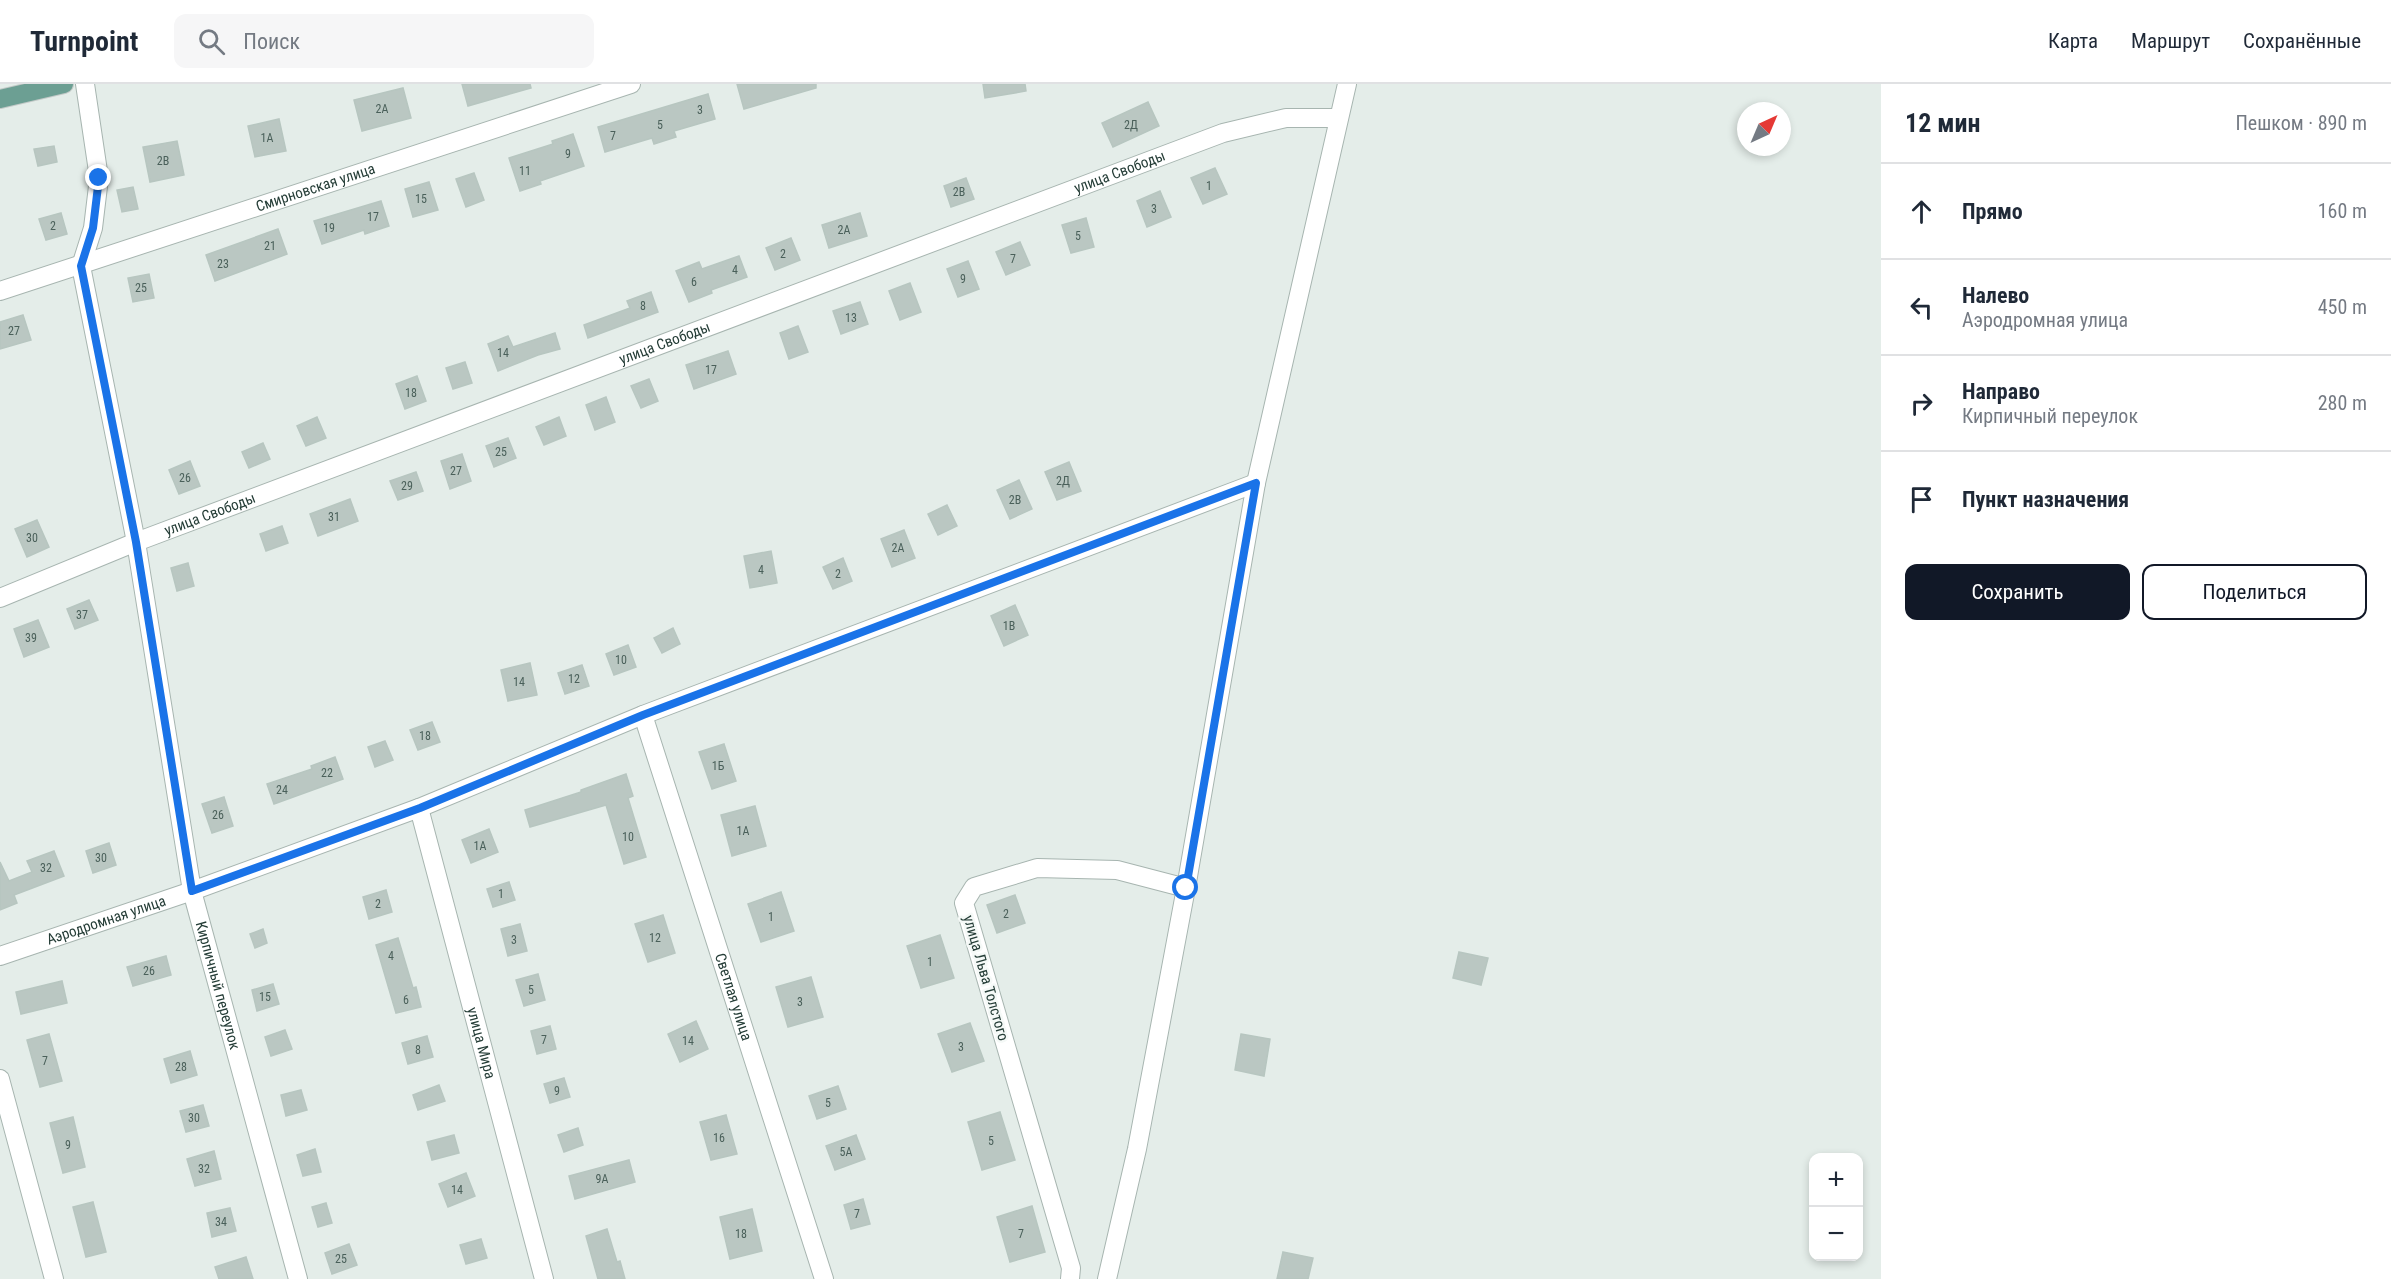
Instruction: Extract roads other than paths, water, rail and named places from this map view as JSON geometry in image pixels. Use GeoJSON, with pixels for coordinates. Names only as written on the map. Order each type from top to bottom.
{"type":"FeatureCollection","features":[{"type":"Feature","properties":{"kind":"main road"},"geometry":{"type":"LineString","coordinates":[[0,99],[64,84]]}},
{"type":"Feature","properties":{"kind":"street","name":"Кирпичный переулок"},"geometry":{"type":"LineString","coordinates":[[85,84],[99,178],[93,228],[81,266],[136,542],[192,891],[298,1279]]}},
{"type":"Feature","properties":{"kind":"street","name":"Смирновская улица"},"geometry":{"type":"LineString","coordinates":[[0,291],[631,84]]}},
{"type":"Feature","properties":{"kind":"street"},"geometry":{"type":"LineString","coordinates":[[1107,1279],[1137,1149],[1186,888],[1256,483],[1347,84]]}},
{"type":"Feature","properties":{"kind":"street","name":"улица Свободы"},"geometry":{"type":"LineString","coordinates":[[0,598],[136,542],[1223,134],[1286,118],[1338,118]]}},
{"type":"Feature","properties":{"kind":"street","name":"Аэродромная улица"},"geometry":{"type":"LineString","coordinates":[[0,956],[192,891],[420,808],[643,715],[1256,483]]}},
{"type":"Feature","properties":{"kind":"street","name":"Светлая улица"},"geometry":{"type":"LineString","coordinates":[[643,715],[824,1279]]}},
{"type":"Feature","properties":{"kind":"street","name":"улица Мира"},"geometry":{"type":"LineString","coordinates":[[420,808],[544,1279]]}},
{"type":"Feature","properties":{"kind":"street","name":"улица Льва Толстого"},"geometry":{"type":"LineString","coordinates":[[1070,1279],[1071,1268],[964,903],[974,887],[1037,868],[1117,870],[1186,888]]}},
{"type":"Feature","properties":{"kind":"street"},"geometry":{"type":"LineString","coordinates":[[0,1079],[54,1279]]}}]}
